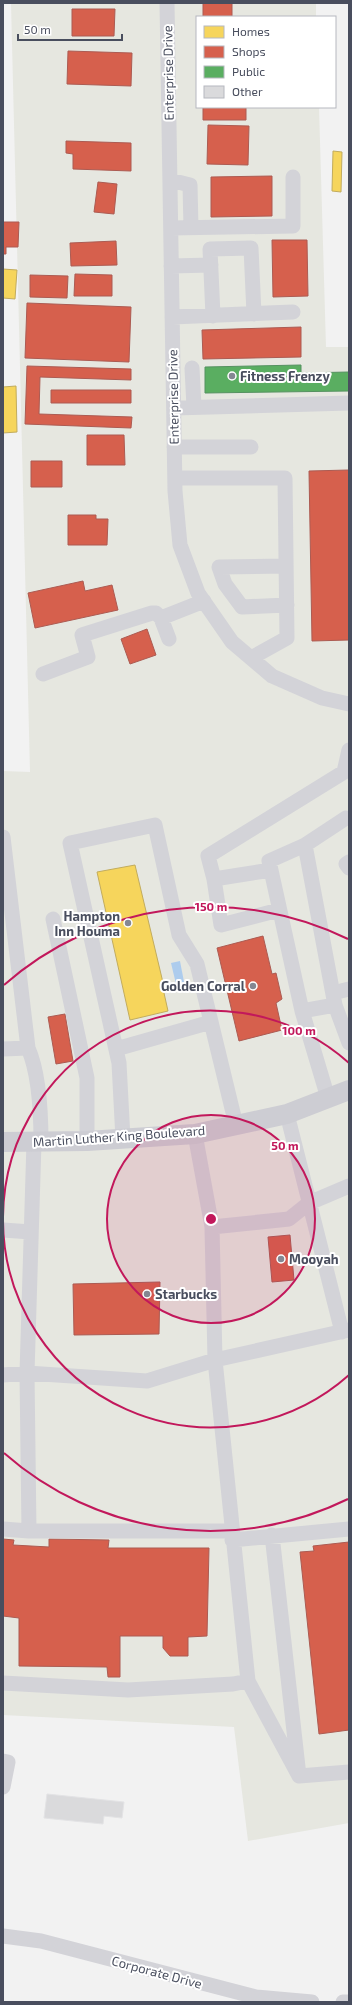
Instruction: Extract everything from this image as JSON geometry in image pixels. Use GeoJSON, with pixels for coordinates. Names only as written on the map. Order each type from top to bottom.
{"type":"FeatureCollection","features":[{"type":"Feature","properties":{"kind":"main road","name":"Martin Luther King Boulevard"},"geometry":{"type":"LineString","coordinates":[[3,1142],[88,1141],[195,1134],[286,1114],[349,1090]]}},
{"type":"Feature","properties":{"kind":"street","name":"Enterprise Drive"},"geometry":{"type":"LineString","coordinates":[[167,3],[174,447],[180,545],[198,593],[232,642],[272,676],[322,698],[349,704]]}},
{"type":"Feature","properties":{"kind":"street"},"geometry":{"type":"LineString","coordinates":[[171,228],[293,226],[293,177]]}},
{"type":"Feature","properties":{"kind":"street"},"geometry":{"type":"LineString","coordinates":[[170,180],[190,185],[191,228]]}},
{"type":"Feature","properties":{"kind":"street"},"geometry":{"type":"LineString","coordinates":[[213,316],[210,249],[251,248],[254,314]]}},
{"type":"Feature","properties":{"kind":"street"},"geometry":{"type":"LineString","coordinates":[[171,266],[211,265]]}},
{"type":"Feature","properties":{"kind":"street"},"geometry":{"type":"LineString","coordinates":[[172,318],[293,312]]}},
{"type":"Feature","properties":{"kind":"street"},"geometry":{"type":"LineString","coordinates":[[192,368],[194,407]]}},
{"type":"Feature","properties":{"kind":"street"},"geometry":{"type":"LineString","coordinates":[[174,408],[349,403]]}},
{"type":"Feature","properties":{"kind":"street"},"geometry":{"type":"LineString","coordinates":[[174,447],[251,446]]}},
{"type":"Feature","properties":{"kind":"street"},"geometry":{"type":"LineString","coordinates":[[175,478],[285,478],[287,638],[251,658]]}},
{"type":"Feature","properties":{"kind":"street"},"geometry":{"type":"LineString","coordinates":[[286,566],[219,567],[226,584],[242,606],[287,605]]}},
{"type":"Feature","properties":{"kind":"street"},"geometry":{"type":"LineString","coordinates":[[161,618],[204,601]]}},
{"type":"Feature","properties":{"kind":"street"},"geometry":{"type":"LineString","coordinates":[[43,674],[88,657],[82,635],[152,613],[156,613],[161,618],[169,639]]}},
{"type":"Feature","properties":{"kind":"street"},"geometry":{"type":"LineString","coordinates":[[280,910],[221,925],[214,879],[208,856],[344,772],[349,750]]}},
{"type":"Feature","properties":{"kind":"street"},"geometry":{"type":"LineString","coordinates":[[328,1098],[302,1011],[269,861],[305,845],[346,818]]}},
{"type":"Feature","properties":{"kind":"street"},"geometry":{"type":"LineString","coordinates":[[124,1138],[119,1063],[70,843],[155,825],[179,935],[197,964],[236,1125]]}},
{"type":"Feature","properties":{"kind":"street"},"geometry":{"type":"LineString","coordinates":[[3,837],[5,876],[28,1048],[32,1058],[41,1116],[37,1142],[31,1232],[27,1373],[29,1531]]}},
{"type":"Feature","properties":{"kind":"street"},"geometry":{"type":"LineString","coordinates":[[305,845],[334,999],[349,1043]]}},
{"type":"Feature","properties":{"kind":"street"},"geometry":{"type":"LineString","coordinates":[[349,862],[346,864],[349,868]]}},
{"type":"Feature","properties":{"kind":"street"},"geometry":{"type":"LineString","coordinates":[[214,879],[270,870]]}},
{"type":"Feature","properties":{"kind":"street"},"geometry":{"type":"LineString","coordinates":[[53,919],[87,1078],[88,1141]]}},
{"type":"Feature","properties":{"kind":"street"},"geometry":{"type":"LineString","coordinates":[[302,1011],[334,999],[349,988]]}},
{"type":"Feature","properties":{"kind":"street"},"geometry":{"type":"LineString","coordinates":[[116,1050],[211,1022]]}},
{"type":"Feature","properties":{"kind":"street"},"geometry":{"type":"LineString","coordinates":[[3,1049],[28,1048]]}},
{"type":"Feature","properties":{"kind":"street"},"geometry":{"type":"LineString","coordinates":[[3,1375],[27,1373],[147,1381],[215,1360],[345,1331],[286,1114]]}},
{"type":"Feature","properties":{"kind":"street"},"geometry":{"type":"LineString","coordinates":[[195,1134],[212,1227],[215,1360],[248,1681],[299,1776]]}},
{"type":"Feature","properties":{"kind":"street"},"geometry":{"type":"LineString","coordinates":[[212,1227],[289,1219],[309,1203],[349,1186]]}},
{"type":"Feature","properties":{"kind":"street"},"geometry":{"type":"LineString","coordinates":[[3,1230],[31,1232]]}},
{"type":"Feature","properties":{"kind":"street"},"geometry":{"type":"LineString","coordinates":[[3,1528],[29,1531],[232,1535],[272,1535],[349,1529]]}},
{"type":"Feature","properties":{"kind":"street"},"geometry":{"type":"LineString","coordinates":[[272,1535],[299,1776]]}},
{"type":"Feature","properties":{"kind":"street"},"geometry":{"type":"LineString","coordinates":[[3,1684],[128,1690],[233,1684],[248,1681]]}},
{"type":"Feature","properties":{"kind":"street"},"geometry":{"type":"LineString","coordinates":[[3,1761],[8,1762],[3,1787]]}},
{"type":"Feature","properties":{"kind":"street"},"geometry":{"type":"LineString","coordinates":[[299,1776],[349,1772]]}},
{"type":"Feature","properties":{"kind":"street","name":"Corporate Drive"},"geometry":{"type":"LineString","coordinates":[[3,1936],[41,1941],[256,1997],[312,2002]]}},
{"type":"Feature","properties":{"kind":"street"},"geometry":{"type":"LineString","coordinates":[[343,2002],[349,2002]]}},
{"type":"Feature","properties":{"kind":"shaded area"},"geometry":{"type":"Polygon","coordinates":[[[11,3],[316,3],[316,16],[196,16],[196,108],[319,108],[326,347],[349,347],[349,1823],[248,1841],[234,1727],[3,1715],[3,771],[30,772],[11,3]]]}},
{"type":"Feature","properties":{"kind":"water"},"geometry":{"type":"Polygon","coordinates":[[[180,961],[184,982],[176,984],[171,963],[180,961]]]}},
{"type":"Feature","properties":{"kind":"building: Homes"},"geometry":{"type":"Polygon","coordinates":[[[333,151],[342,152],[341,192],[332,191],[333,151]]]}},
{"type":"Feature","properties":{"kind":"building: Homes"},"geometry":{"type":"Polygon","coordinates":[[[3,269],[17,270],[15,299],[3,298],[3,269]]]}},
{"type":"Feature","properties":{"kind":"building: Homes"},"geometry":{"type":"Polygon","coordinates":[[[16,386],[17,432],[3,433],[3,387],[16,386]]]}},
{"type":"Feature","properties":{"kind":"building: Homes","name":"Hampton Inn Houma"},"geometry":{"type":"Polygon","coordinates":[[[135,865],[165,991],[164,993],[168,1011],[130,1020],[97,872],[135,865]]]}},
{"type":"Feature","properties":{"kind":"building: Shops"},"geometry":{"type":"Polygon","coordinates":[[[203,3],[232,3],[232,16],[203,16],[203,3]]]}},
{"type":"Feature","properties":{"kind":"building: Shops"},"geometry":{"type":"Polygon","coordinates":[[[72,9],[115,9],[114,36],[72,36],[72,9]]]}},
{"type":"Feature","properties":{"kind":"building: Shops"},"geometry":{"type":"Polygon","coordinates":[[[68,51],[132,53],[131,86],[67,84],[68,51]]]}},
{"type":"Feature","properties":{"kind":"building: Shops"},"geometry":{"type":"Polygon","coordinates":[[[203,108],[246,108],[246,120],[203,120],[203,108]]]}},
{"type":"Feature","properties":{"kind":"building: Shops"},"geometry":{"type":"Polygon","coordinates":[[[208,125],[249,126],[248,165],[207,164],[208,125]]]}},
{"type":"Feature","properties":{"kind":"building: Shops"},"geometry":{"type":"Polygon","coordinates":[[[66,141],[131,143],[131,171],[73,169],[73,154],[66,153],[66,141]]]}},
{"type":"Feature","properties":{"kind":"building: Shops"},"geometry":{"type":"Polygon","coordinates":[[[272,176],[272,216],[211,217],[211,177],[272,176]]]}},
{"type":"Feature","properties":{"kind":"building: Shops"},"geometry":{"type":"Polygon","coordinates":[[[98,182],[117,184],[114,214],[94,212],[98,182]]]}},
{"type":"Feature","properties":{"kind":"building: Shops"},"geometry":{"type":"Polygon","coordinates":[[[3,222],[19,222],[18,247],[6,247],[6,254],[3,254],[3,222]]]}},
{"type":"Feature","properties":{"kind":"building: Shops"},"geometry":{"type":"Polygon","coordinates":[[[272,240],[307,240],[308,296],[273,297],[272,240]]]}},
{"type":"Feature","properties":{"kind":"building: Shops"},"geometry":{"type":"Polygon","coordinates":[[[116,241],[117,265],[71,266],[70,243],[116,241]]]}},
{"type":"Feature","properties":{"kind":"building: Shops"},"geometry":{"type":"Polygon","coordinates":[[[75,274],[112,275],[112,296],[74,296],[75,274]]]}},
{"type":"Feature","properties":{"kind":"building: Shops"},"geometry":{"type":"Polygon","coordinates":[[[30,275],[68,276],[67,298],[30,297],[30,275]]]}},
{"type":"Feature","properties":{"kind":"building: Shops"},"geometry":{"type":"Polygon","coordinates":[[[27,303],[131,307],[129,362],[25,358],[27,303]]]}},
{"type":"Feature","properties":{"kind":"building: Shops"},"geometry":{"type":"Polygon","coordinates":[[[301,327],[301,357],[203,359],[202,330],[301,327]]]}},
{"type":"Feature","properties":{"kind":"building: Shops"},"geometry":{"type":"Polygon","coordinates":[[[27,366],[131,369],[131,380],[40,377],[39,414],[132,417],[131,428],[25,424],[27,366]]]}},
{"type":"Feature","properties":{"kind":"building: Shops"},"geometry":{"type":"Polygon","coordinates":[[[51,390],[131,390],[131,403],[51,403],[51,390]]]}},
{"type":"Feature","properties":{"kind":"building: Shops"},"geometry":{"type":"Polygon","coordinates":[[[87,435],[124,435],[125,465],[87,465],[87,435]]]}},
{"type":"Feature","properties":{"kind":"building: Shops"},"geometry":{"type":"Polygon","coordinates":[[[31,461],[62,461],[62,487],[31,487],[31,461]]]}},
{"type":"Feature","properties":{"kind":"building: Shops"},"geometry":{"type":"Polygon","coordinates":[[[349,470],[349,640],[312,641],[309,471],[349,470]]]}},
{"type":"Feature","properties":{"kind":"building: Shops"},"geometry":{"type":"Polygon","coordinates":[[[68,515],[96,515],[96,519],[108,519],[107,545],[68,545],[68,515]]]}},
{"type":"Feature","properties":{"kind":"building: Shops"},"geometry":{"type":"Polygon","coordinates":[[[83,581],[85,591],[112,585],[118,610],[35,628],[28,593],[83,581]]]}},
{"type":"Feature","properties":{"kind":"building: Shops"},"geometry":{"type":"Polygon","coordinates":[[[147,629],[156,655],[130,664],[121,639],[147,629]]]}},
{"type":"Feature","properties":{"kind":"building: Shops","name":"Golden Corral"},"geometry":{"type":"Polygon","coordinates":[[[263,936],[272,974],[276,973],[282,999],[276,1003],[282,1030],[239,1041],[217,948],[263,936]]]}},
{"type":"Feature","properties":{"kind":"building: Shops"},"geometry":{"type":"Polygon","coordinates":[[[65,1014],[73,1061],[56,1064],[48,1017],[65,1014]]]}},
{"type":"Feature","properties":{"kind":"building: Shops","name":"Mooyah"},"geometry":{"type":"Polygon","coordinates":[[[290,1235],[294,1280],[272,1282],[268,1237],[290,1235]]]}},
{"type":"Feature","properties":{"kind":"building: Shops"},"geometry":{"type":"Polygon","coordinates":[[[160,1282],[159,1334],[74,1335],[73,1284],[160,1282]]]}},
{"type":"Feature","properties":{"kind":"building: Shops"},"geometry":{"type":"Polygon","coordinates":[[[3,1539],[14,1540],[13,1545],[49,1547],[49,1539],[109,1540],[108,1548],[209,1548],[207,1636],[188,1637],[188,1656],[170,1656],[163,1648],[163,1636],[120,1636],[120,1677],[108,1677],[107,1667],[19,1666],[19,1618],[3,1616],[3,1539]]]}},
{"type":"Feature","properties":{"kind":"building: Shops"},"geometry":{"type":"Polygon","coordinates":[[[349,1542],[349,1730],[319,1734],[300,1552],[314,1551],[313,1546],[349,1542]]]}},
{"type":"Feature","properties":{"kind":"building: Public"},"geometry":{"type":"Polygon","coordinates":[[[301,365],[301,373],[349,372],[349,391],[205,393],[205,367],[301,365]]]}},
{"type":"Feature","properties":{"kind":"building: Other"},"geometry":{"type":"Polygon","coordinates":[[[47,1794],[124,1802],[122,1818],[104,1816],[103,1824],[44,1818],[47,1794]]]}},
{"type":"Feature","properties":{"kind":"place","name":"Fitness Frenzy"},"geometry":{"type":"Point","coordinates":[232,376]}},
{"type":"Feature","properties":{"kind":"place","name":"Hampton Inn Houma"},"geometry":{"type":"Point","coordinates":[128,923]}},
{"type":"Feature","properties":{"kind":"place","name":"Golden Corral"},"geometry":{"type":"Point","coordinates":[253,986]}},
{"type":"Feature","properties":{"kind":"place","name":"Mooyah"},"geometry":{"type":"Point","coordinates":[281,1259]}},
{"type":"Feature","properties":{"kind":"place","name":"Starbucks"},"geometry":{"type":"Point","coordinates":[147,1294]}}]}
